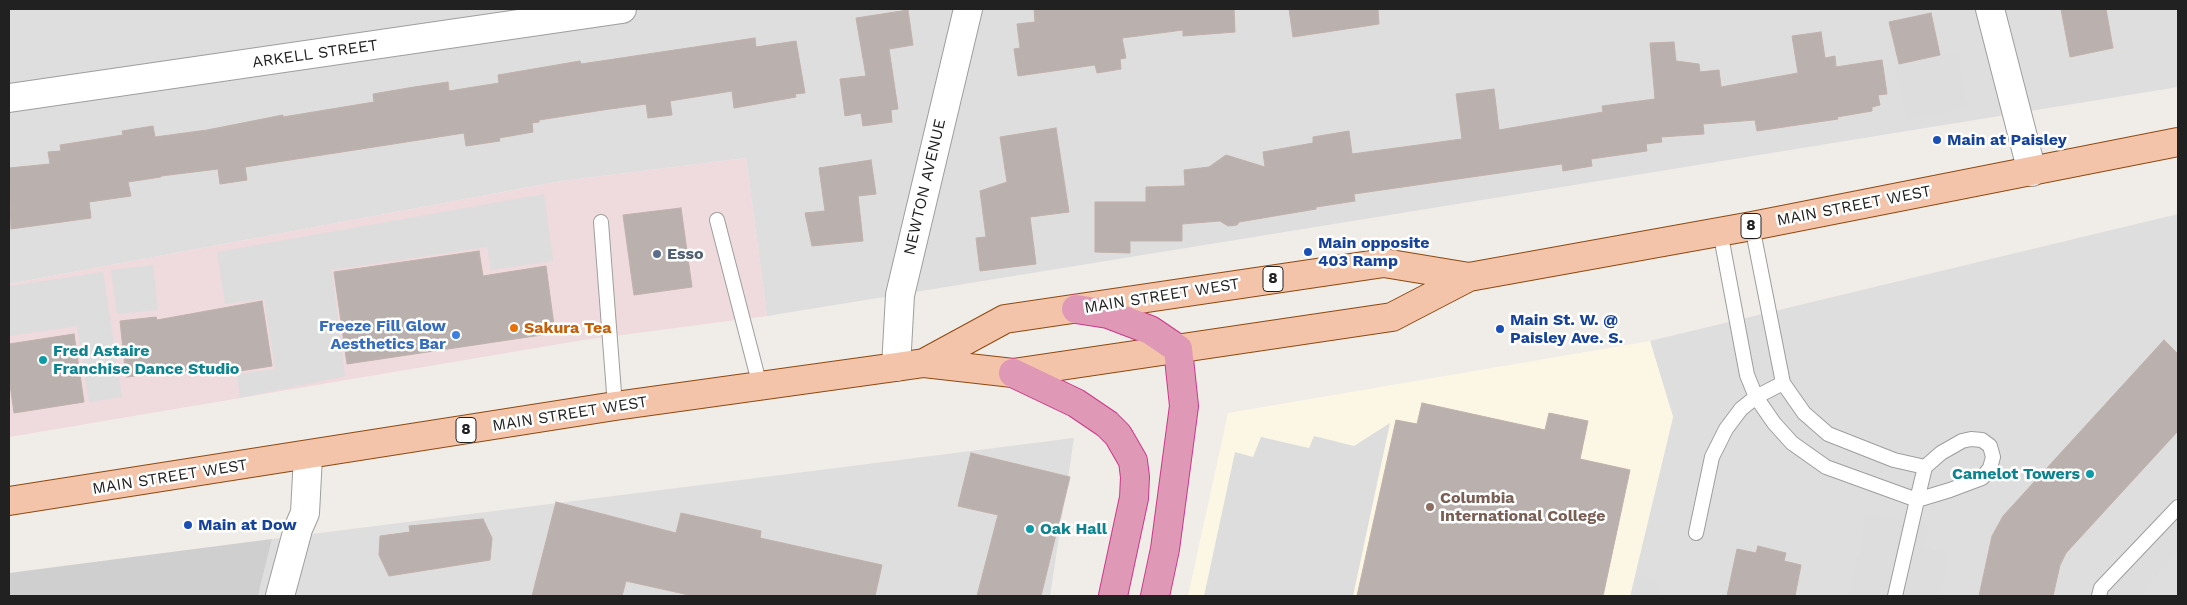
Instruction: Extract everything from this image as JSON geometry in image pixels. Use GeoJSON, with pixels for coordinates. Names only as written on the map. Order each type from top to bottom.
{"type":"FeatureCollection","features":[{"type":"Feature","properties":{"kind":"highway"},"geometry":{"type":"LineString","coordinates":[[1076,309],[1108,314],[1150,330],[1178,349],[1184,406],[1166,549],[1155,596]]}},
{"type":"Feature","properties":{"kind":"highway"},"geometry":{"type":"LineString","coordinates":[[1013,373],[1076,403],[1107,424],[1118,435],[1133,461],[1135,477],[1134,498],[1113,596]]}},
{"type":"Feature","properties":{"kind":"main road","name":"MAIN STREET WEST"},"geometry":{"type":"LineString","coordinates":[[9,501],[308,456],[616,406],[924,363],[1013,373],[1392,317],[1470,277],[1752,226],[2178,142]]}},
{"type":"Feature","properties":{"kind":"main road","name":"MAIN STREET WEST"},"geometry":{"type":"LineString","coordinates":[[924,363],[1005,319],[1384,263],[1470,277]]}},
{"type":"Feature","properties":{"kind":"street","name":"ARKELL STREET"},"geometry":{"type":"LineString","coordinates":[[9,98],[622,9]]}},
{"type":"Feature","properties":{"kind":"street","name":"NEWTON AVENUE"},"geometry":{"type":"LineString","coordinates":[[896,367],[900,295],[968,9]]}},
{"type":"Feature","properties":{"kind":"street"},"geometry":{"type":"LineString","coordinates":[[1990,9],[2014,93],[2032,172]]}},
{"type":"Feature","properties":{"kind":"street"},"geometry":{"type":"LineString","coordinates":[[280,596],[298,529],[305,513],[308,456]]}},
{"type":"Feature","properties":{"kind":"lane"},"geometry":{"type":"LineString","coordinates":[[717,220],[760,386]]}},
{"type":"Feature","properties":{"kind":"lane"},"geometry":{"type":"LineString","coordinates":[[601,222],[616,406]]}},
{"type":"Feature","properties":{"kind":"lane"},"geometry":{"type":"LineString","coordinates":[[1752,226],[1783,383],[1804,413],[1828,434],[1894,460],[1925,466]]}},
{"type":"Feature","properties":{"kind":"lane"},"geometry":{"type":"LineString","coordinates":[[1720,231],[1747,375],[1756,397],[1774,423],[1792,443],[1826,467],[1917,500],[1982,478],[1990,468],[1993,457],[1990,446],[1982,440],[1971,439],[1947,449],[1925,466],[1917,500],[1896,596]]}},
{"type":"Feature","properties":{"kind":"lane"},"geometry":{"type":"LineString","coordinates":[[1696,533],[1712,457],[1726,430],[1742,409],[1756,397],[1783,383]]}},
{"type":"Feature","properties":{"kind":"lane"},"geometry":{"type":"LineString","coordinates":[[2099,596],[2101,588],[2178,507]]}},
{"type":"Feature","properties":{"kind":"shaded area"},"geometry":{"type":"Polygon","coordinates":[[[9,9],[2178,9],[2178,87],[767,316],[746,158],[562,181],[9,284],[9,9]]]}},
{"type":"Feature","properties":{"kind":"shaded area"},"geometry":{"type":"Polygon","coordinates":[[[1957,53],[1968,107],[1906,120],[1895,65],[1957,53]]]}},
{"type":"Feature","properties":{"kind":"shaded area"},"geometry":{"type":"Polygon","coordinates":[[[746,158],[767,316],[583,340],[9,437],[9,284],[562,181],[746,158]]]}},
{"type":"Feature","properties":{"kind":"shaded area"},"geometry":{"type":"Polygon","coordinates":[[[544,194],[553,261],[491,270],[487,247],[332,270],[345,376],[240,398],[237,374],[275,369],[264,299],[225,304],[217,252],[544,194]]]}},
{"type":"Feature","properties":{"kind":"shaded area"},"geometry":{"type":"Polygon","coordinates":[[[2178,214],[2178,596],[1630,596],[1673,417],[1650,341],[2178,214]]]}},
{"type":"Feature","properties":{"kind":"shaded area"},"geometry":{"type":"Polygon","coordinates":[[[153,265],[158,310],[117,314],[111,270],[153,265]]]}},
{"type":"Feature","properties":{"kind":"shaded area"},"geometry":{"type":"Polygon","coordinates":[[[103,272],[122,397],[89,402],[77,326],[9,336],[9,286],[103,272]]]}},
{"type":"Feature","properties":{"kind":"shaded area","name":"Columbia International College"},"geometry":{"type":"Polygon","coordinates":[[[1650,341],[1673,417],[1630,596],[1188,596],[1228,413],[1650,341]]]}},
{"type":"Feature","properties":{"kind":"shaded area"},"geometry":{"type":"Polygon","coordinates":[[[1390,423],[1353,596],[1204,596],[1235,452],[1253,457],[1261,437],[1309,448],[1314,436],[1354,446],[1390,423]]]}},
{"type":"Feature","properties":{"kind":"shaded area"},"geometry":{"type":"Polygon","coordinates":[[[1074,438],[1050,596],[258,596],[272,539],[1074,438]]]}},
{"type":"Feature","properties":{"kind":"shaded area"},"geometry":{"type":"Polygon","coordinates":[[[1868,512],[1928,526],[1924,547],[1949,553],[1939,596],[1849,596],[1868,512]]]}},
{"type":"Feature","properties":{"kind":"shaded area"},"geometry":{"type":"Polygon","coordinates":[[[2178,515],[2178,551],[2141,596],[2109,596],[2109,593],[2178,515]]]}},
{"type":"Feature","properties":{"kind":"shaded area"},"geometry":{"type":"Polygon","coordinates":[[[272,539],[258,596],[9,596],[9,573],[272,539]]]}},
{"type":"Feature","properties":{"kind":"shaded area"},"geometry":{"type":"Polygon","coordinates":[[[1638,576],[1662,581],[1658,596],[1633,596],[1638,576]]]}},
{"type":"Feature","properties":{"kind":"building"},"geometry":{"type":"Polygon","coordinates":[[[1034,9],[1234,9],[1235,32],[1183,36],[1183,30],[1122,38],[1126,58],[1120,59],[1121,69],[1097,73],[1095,65],[1018,76],[1014,49],[1020,48],[1017,24],[1035,22],[1034,9]]]}},
{"type":"Feature","properties":{"kind":"building"},"geometry":{"type":"Polygon","coordinates":[[[1289,9],[1378,9],[1379,24],[1293,37],[1289,9]]]}},
{"type":"Feature","properties":{"kind":"building"},"geometry":{"type":"Polygon","coordinates":[[[2061,9],[2106,9],[2113,48],[2070,57],[2061,9]]]}},
{"type":"Feature","properties":{"kind":"building"},"geometry":{"type":"Polygon","coordinates":[[[908,10],[913,45],[889,49],[898,109],[891,110],[892,122],[863,126],[861,113],[845,116],[840,79],[866,76],[856,18],[908,10]]]}},
{"type":"Feature","properties":{"kind":"building"},"geometry":{"type":"Polygon","coordinates":[[[1931,13],[1940,55],[1899,64],[1889,22],[1931,13]]]}},
{"type":"Feature","properties":{"kind":"building"},"geometry":{"type":"Polygon","coordinates":[[[1821,32],[1825,58],[1835,56],[1836,67],[1882,60],[1887,94],[1878,95],[1880,105],[1872,107],[1872,111],[1837,117],[1838,119],[1757,131],[1755,120],[1703,124],[1704,134],[1661,137],[1662,142],[1646,144],[1647,151],[1591,159],[1592,166],[1563,171],[1562,164],[1354,194],[1355,201],[1239,222],[1237,225],[1228,226],[1220,221],[1182,224],[1182,241],[1130,241],[1130,253],[1095,252],[1095,202],[1146,202],[1146,187],[1185,186],[1184,170],[1209,167],[1226,155],[1265,167],[1263,152],[1313,143],[1313,137],[1349,131],[1352,154],[1462,139],[1456,94],[1494,89],[1499,130],[1603,112],[1602,106],[1655,99],[1650,43],[1674,42],[1676,61],[1699,64],[1700,72],[1719,70],[1721,87],[1798,73],[1792,36],[1821,32]]]}},
{"type":"Feature","properties":{"kind":"building"},"geometry":{"type":"Polygon","coordinates":[[[755,38],[756,47],[796,41],[805,93],[795,94],[796,97],[734,108],[732,91],[670,101],[672,115],[648,118],[646,104],[603,110],[539,120],[539,122],[532,123],[533,132],[499,138],[500,141],[466,146],[464,133],[245,167],[247,180],[220,184],[218,169],[161,176],[128,182],[131,196],[89,202],[91,218],[11,229],[9,168],[50,164],[48,152],[61,151],[60,145],[123,135],[122,131],[153,126],[155,137],[207,130],[283,115],[283,117],[374,102],[373,94],[414,87],[448,82],[449,91],[499,83],[498,75],[580,61],[581,64],[755,38]]]}},
{"type":"Feature","properties":{"kind":"building"},"geometry":{"type":"Polygon","coordinates":[[[1056,128],[1069,212],[1030,217],[1036,264],[980,271],[976,238],[986,237],[980,191],[1007,182],[1000,137],[1056,128]]]}},
{"type":"Feature","properties":{"kind":"building"},"geometry":{"type":"Polygon","coordinates":[[[871,160],[876,194],[858,196],[863,241],[812,246],[805,213],[825,211],[819,168],[871,160]]]}},
{"type":"Feature","properties":{"kind":"building"},"geometry":{"type":"Polygon","coordinates":[[[681,208],[692,287],[634,295],[623,215],[681,208]]]}},
{"type":"Feature","properties":{"kind":"building"},"geometry":{"type":"Polygon","coordinates":[[[479,251],[483,276],[546,266],[555,333],[347,364],[334,272],[479,251]]]}},
{"type":"Feature","properties":{"kind":"building"},"geometry":{"type":"Polygon","coordinates":[[[262,301],[272,366],[233,372],[232,364],[182,372],[126,377],[120,321],[156,317],[157,320],[262,301]]]}},
{"type":"Feature","properties":{"kind":"building","name":"Fred Astaire Franchise Dance Studio"},"geometry":{"type":"Polygon","coordinates":[[[74,334],[84,402],[14,413],[9,377],[9,344],[74,334]]]}},
{"type":"Feature","properties":{"kind":"building","name":"Camelot Towers"},"geometry":{"type":"Polygon","coordinates":[[[2164,340],[2178,354],[2178,431],[2066,553],[2060,565],[2053,596],[1979,596],[1992,536],[2003,516],[2164,340]]]}},
{"type":"Feature","properties":{"kind":"building"},"geometry":{"type":"Polygon","coordinates":[[[1422,403],[1545,430],[1549,413],[1588,421],[1580,459],[1630,470],[1603,596],[1357,596],[1396,420],[1417,424],[1422,403]]]}},
{"type":"Feature","properties":{"kind":"building","name":"Oak Hall"},"geometry":{"type":"Polygon","coordinates":[[[971,453],[1070,477],[1041,596],[977,596],[998,515],[958,506],[971,453]]]}},
{"type":"Feature","properties":{"kind":"building"},"geometry":{"type":"Polygon","coordinates":[[[556,502],[676,533],[681,513],[761,531],[760,538],[882,565],[875,596],[693,596],[626,581],[622,596],[532,596],[556,502]]]}},
{"type":"Feature","properties":{"kind":"building"},"geometry":{"type":"Polygon","coordinates":[[[483,519],[492,538],[490,560],[389,576],[379,555],[380,536],[410,532],[409,526],[483,519]]]}},
{"type":"Feature","properties":{"kind":"building"},"geometry":{"type":"Polygon","coordinates":[[[1758,546],[1786,553],[1784,561],[1801,565],[1795,596],[1727,596],[1737,549],[1756,553],[1758,546]]]}},
{"type":"Feature","properties":{"kind":"place","name":"Main at Paisley"},"geometry":{"type":"Point","coordinates":[1937,140]}},
{"type":"Feature","properties":{"kind":"place","name":"Main opposite 403 Ramp"},"geometry":{"type":"Point","coordinates":[1308,252]}},
{"type":"Feature","properties":{"kind":"place","name":"Esso"},"geometry":{"type":"Point","coordinates":[657,254]}},
{"type":"Feature","properties":{"kind":"place","name":"Sakura Tea"},"geometry":{"type":"Point","coordinates":[514,328]}},
{"type":"Feature","properties":{"kind":"place","name":"Main St. W. @ Paisley Ave. S."},"geometry":{"type":"Point","coordinates":[1500,329]}},
{"type":"Feature","properties":{"kind":"place","name":"Freeze Fill Glow Aesthetics Bar"},"geometry":{"type":"Point","coordinates":[456,335]}},
{"type":"Feature","properties":{"kind":"place","name":"Fred Astaire Franchise Dance Studio"},"geometry":{"type":"Point","coordinates":[43,360]}},
{"type":"Feature","properties":{"kind":"place","name":"Camelot Towers"},"geometry":{"type":"Point","coordinates":[2090,474]}},
{"type":"Feature","properties":{"kind":"place","name":"Columbia International College"},"geometry":{"type":"Point","coordinates":[1430,507]}},
{"type":"Feature","properties":{"kind":"place","name":"Main at Dow"},"geometry":{"type":"Point","coordinates":[188,525]}},
{"type":"Feature","properties":{"kind":"place","name":"Oak Hall"},"geometry":{"type":"Point","coordinates":[1030,529]}}]}
